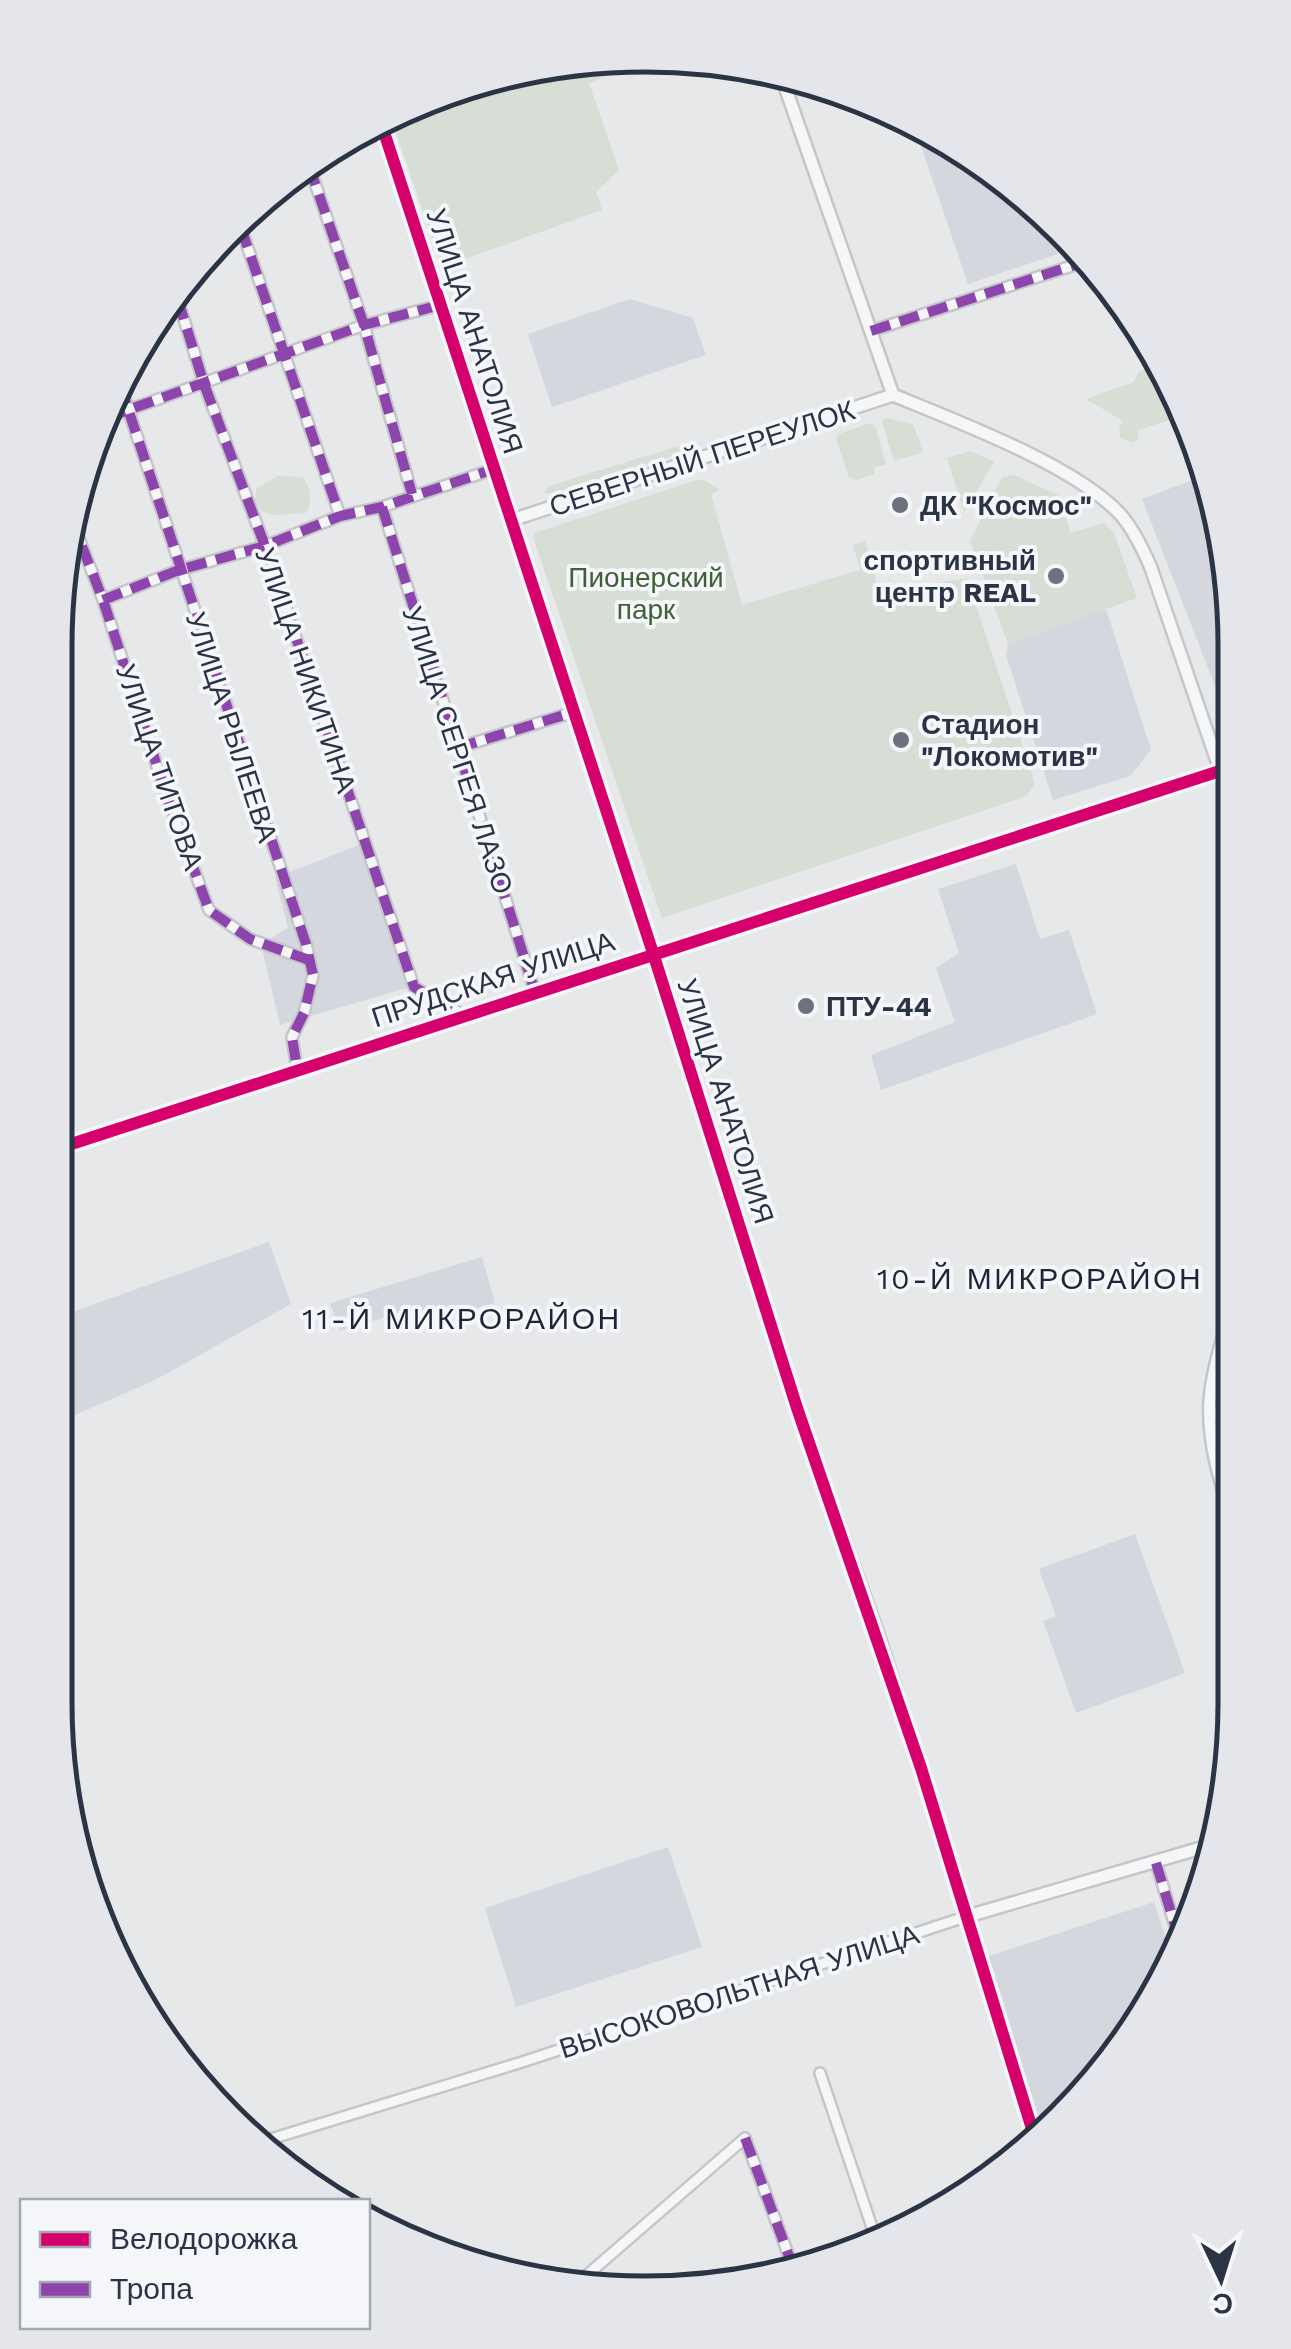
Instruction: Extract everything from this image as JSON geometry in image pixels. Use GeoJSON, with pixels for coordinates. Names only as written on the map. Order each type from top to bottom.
{"type":"FeatureCollection","features":[{"type":"Feature","properties":{"kind":"street"},"geometry":{"type":"LineString","coordinates":[[787,91],[893,395],[1010,446],[1088,489],[1122,517],[1143,548],[1218,747]]}},
{"type":"Feature","properties":{"kind":"street","name":"УЛИЦА АНАТОЛИЯ"},"geometry":{"type":"LineString","coordinates":[[385,135],[653,953],[797,1408],[878,1637],[968,1916]]}},
{"type":"Feature","properties":{"kind":"street"},"geometry":{"type":"LineString","coordinates":[[313,179],[364,325],[412,494]]}},
{"type":"Feature","properties":{"kind":"street"},"geometry":{"type":"LineString","coordinates":[[244,236],[340,516]]}},
{"type":"Feature","properties":{"kind":"street"},"geometry":{"type":"LineString","coordinates":[[871,332],[1073,264]]}},
{"type":"Feature","properties":{"kind":"street"},"geometry":{"type":"LineString","coordinates":[[122,413],[364,325],[440,305]]}},
{"type":"Feature","properties":{"kind":"street","name":"УЛИЦА НИКИТИНА"},"geometry":{"type":"LineString","coordinates":[[181,310],[414,988],[464,1015]]}},
{"type":"Feature","properties":{"kind":"street","name":"СЕВЕРНЫЙ ПЕРЕУЛОК"},"geometry":{"type":"LineString","coordinates":[[512,520],[893,395]]}},
{"type":"Feature","properties":{"kind":"street","name":"УЛИЦА РЫЛЕЕВА"},"geometry":{"type":"LineString","coordinates":[[127,404],[309,960],[312,976],[292,1037],[297,1069]]}},
{"type":"Feature","properties":{"kind":"street"},"geometry":{"type":"LineString","coordinates":[[103,600],[180,570],[265,546],[340,516],[382,507],[494,468]]}},
{"type":"Feature","properties":{"kind":"street","name":"УЛИЦА СЕРГЕЯ ЛАЗО"},"geometry":{"type":"LineString","coordinates":[[382,507],[535,992]]}},
{"type":"Feature","properties":{"kind":"street","name":"УЛИЦА ТИТОВА"},"geometry":{"type":"LineString","coordinates":[[82,546],[209,910],[250,939],[309,960]]}},
{"type":"Feature","properties":{"kind":"street"},"geometry":{"type":"LineString","coordinates":[[457,748],[574,712]]}},
{"type":"Feature","properties":{"kind":"street","name":"ПРУДСКАЯ УЛИЦА"},"geometry":{"type":"LineString","coordinates":[[72,1144],[1218,771]]}},
{"type":"Feature","properties":{"kind":"street"},"geometry":{"type":"LineString","coordinates":[[1218,1358],[1210,1416],[1218,1466]]}},
{"type":"Feature","properties":{"kind":"street"},"geometry":{"type":"LineString","coordinates":[[1210,1416],[1218,1413]]}},
{"type":"Feature","properties":{"kind":"street","name":"ВЫСОКОВОЛЬТНАЯ УЛИЦА"},"geometry":{"type":"LineString","coordinates":[[273,2138],[968,1916],[1200,1849]]}},
{"type":"Feature","properties":{"kind":"street"},"geometry":{"type":"LineString","coordinates":[[1156,1863],[1175,1924]]}},
{"type":"Feature","properties":{"kind":"street"},"geometry":{"type":"LineString","coordinates":[[968,1916],[1031,2127]]}},
{"type":"Feature","properties":{"kind":"street"},"geometry":{"type":"LineString","coordinates":[[820,2073],[873,2229]]}},
{"type":"Feature","properties":{"kind":"street"},"geometry":{"type":"LineString","coordinates":[[589,2273],[746,2138],[790,2258]]}},
{"type":"Feature","properties":{"kind":"shaded area"},"geometry":{"type":"Polygon","coordinates":[[[920,143],[994,191],[1062,253],[968,284],[920,143]]]}},
{"type":"Feature","properties":{"kind":"shaded area"},"geometry":{"type":"Polygon","coordinates":[[[630,299],[693,318],[706,355],[552,407],[528,334],[630,299]]]}},
{"type":"Feature","properties":{"kind":"shaded area"},"geometry":{"type":"Polygon","coordinates":[[[1194,480],[1214,571],[1218,694],[1142,499],[1194,480]]]}},
{"type":"Feature","properties":{"kind":"shaded area"},"geometry":{"type":"Polygon","coordinates":[[[1106,609],[1151,750],[1130,776],[1053,800],[1006,655],[1008,644],[1106,609]]]}},
{"type":"Feature","properties":{"kind":"shaded area"},"geometry":{"type":"Polygon","coordinates":[[[372,840],[417,985],[280,1025],[261,944],[288,928],[275,878],[372,840]]]}},
{"type":"Feature","properties":{"kind":"shaded area"},"geometry":{"type":"Polygon","coordinates":[[[1016,864],[1040,939],[1069,930],[1097,1014],[881,1090],[871,1055],[955,1022],[936,968],[959,953],[938,889],[1016,864]]]}},
{"type":"Feature","properties":{"kind":"shaded area"},"geometry":{"type":"Polygon","coordinates":[[[269,1242],[291,1304],[157,1379],[72,1416],[72,1312],[269,1242]]]}},
{"type":"Feature","properties":{"kind":"shaded area"},"geometry":{"type":"Polygon","coordinates":[[[482,1257],[495,1303],[425,1322],[419,1307],[340,1331],[330,1303],[482,1257]]]}},
{"type":"Feature","properties":{"kind":"shaded area"},"geometry":{"type":"Polygon","coordinates":[[[1135,1534],[1185,1673],[1076,1713],[1043,1621],[1056,1616],[1039,1569],[1135,1534]]]}},
{"type":"Feature","properties":{"kind":"shaded area"},"geometry":{"type":"Polygon","coordinates":[[[668,1847],[702,1947],[516,2007],[485,1908],[668,1847]]]}},
{"type":"Feature","properties":{"kind":"shaded area"},"geometry":{"type":"Polygon","coordinates":[[[1154,1902],[1167,1941],[1122,2022],[1076,2081],[1037,2122],[983,1958],[1154,1902]]]}},
{"type":"Feature","properties":{"kind":"green space"},"geometry":{"type":"Polygon","coordinates":[[[610,74],[589,83],[619,170],[596,192],[602,210],[442,267],[395,130],[497,92],[571,77],[610,74]]]}},
{"type":"Feature","properties":{"kind":"green space"},"geometry":{"type":"Polygon","coordinates":[[[1147,369],[1172,419],[1138,430],[1138,439],[1133,443],[1120,438],[1123,421],[1086,399],[1134,382],[1138,372],[1147,369]]]}},
{"type":"Feature","properties":{"kind":"green space"},"geometry":{"type":"Polygon","coordinates":[[[885,418],[913,424],[923,452],[894,461],[882,422],[885,418]]]}},
{"type":"Feature","properties":{"kind":"green space"},"geometry":{"type":"Polygon","coordinates":[[[870,423],[875,426],[886,464],[874,468],[875,474],[857,480],[849,477],[836,438],[870,423]]]}},
{"type":"Feature","properties":{"kind":"green space"},"geometry":{"type":"Polygon","coordinates":[[[688,443],[690,450],[682,453],[558,493],[544,493],[549,486],[688,443]]]}},
{"type":"Feature","properties":{"kind":"green space"},"geometry":{"type":"Polygon","coordinates":[[[971,451],[994,462],[964,512],[947,458],[971,451]]]}},
{"type":"Feature","properties":{"kind":"green space"},"geometry":{"type":"Polygon","coordinates":[[[279,475],[303,478],[310,495],[306,513],[262,512],[255,500],[256,489],[279,475]]]}},
{"type":"Feature","properties":{"kind":"green space","name":"спортивный центр REAL"},"geometry":{"type":"Polygon","coordinates":[[[1014,475],[1058,495],[1071,533],[1104,523],[1114,533],[1137,598],[1008,644],[970,541],[1002,477],[1014,475]]]}},
{"type":"Feature","properties":{"kind":"green space","name":"Пионерский парк"},"geometry":{"type":"Polygon","coordinates":[[[704,480],[720,490],[711,494],[742,605],[860,570],[853,545],[865,541],[877,584],[891,591],[967,578],[1035,784],[1026,796],[662,918],[533,537],[535,533],[704,480]]]}},
{"type":"Feature","properties":{"kind":"marked path"},"geometry":{"type":"LineString","coordinates":[[313,179],[364,325],[412,494]]}},
{"type":"Feature","properties":{"kind":"marked path"},"geometry":{"type":"LineString","coordinates":[[244,236],[340,516],[382,507],[494,469]]}},
{"type":"Feature","properties":{"kind":"marked path"},"geometry":{"type":"LineString","coordinates":[[871,331],[1074,265]]}},
{"type":"Feature","properties":{"kind":"marked path"},"geometry":{"type":"LineString","coordinates":[[123,412],[364,325],[440,305]]}},
{"type":"Feature","properties":{"kind":"marked path"},"geometry":{"type":"LineString","coordinates":[[181,310],[414,987],[463,1015]]}},
{"type":"Feature","properties":{"kind":"marked path"},"geometry":{"type":"LineString","coordinates":[[126,404],[306,944],[313,975],[304,1013],[292,1037],[297,1069]]}},
{"type":"Feature","properties":{"kind":"marked path"},"geometry":{"type":"LineString","coordinates":[[382,507],[535,992]]}},
{"type":"Feature","properties":{"kind":"marked path"},"geometry":{"type":"LineString","coordinates":[[103,600],[179,570],[265,546],[340,516]]}},
{"type":"Feature","properties":{"kind":"marked path"},"geometry":{"type":"LineString","coordinates":[[82,546],[209,910],[250,939],[309,960]]}},
{"type":"Feature","properties":{"kind":"marked path"},"geometry":{"type":"LineString","coordinates":[[457,748],[574,712]]}},
{"type":"Feature","properties":{"kind":"marked path"},"geometry":{"type":"LineString","coordinates":[[1156,1863],[1175,1924]]}},
{"type":"Feature","properties":{"kind":"marked path"},"geometry":{"type":"LineString","coordinates":[[745,2138],[790,2258]]}},
{"type":"Feature","properties":{"kind":"cycle path"},"geometry":{"type":"LineString","coordinates":[[385,136],[653,953],[797,1408],[921,1768],[1031,2127]]}},
{"type":"Feature","properties":{"kind":"cycle path"},"geometry":{"type":"LineString","coordinates":[[72,1144],[1218,772]]}},
{"type":"Feature","properties":{"kind":"place","name":"ДК \"Космос\""},"geometry":{"type":"Point","coordinates":[900,505]}},
{"type":"Feature","properties":{"kind":"place","name":"спортивный центр REAL"},"geometry":{"type":"Point","coordinates":[1056,576]}},
{"type":"Feature","properties":{"kind":"place","name":"Стадион \"Локомотив\""},"geometry":{"type":"Point","coordinates":[901,740]}},
{"type":"Feature","properties":{"kind":"place","name":"ПТУ-44"},"geometry":{"type":"Point","coordinates":[806,1006]}},
{"type":"Feature","properties":{"kind":"district","name":"10-Й МИКРОРАЙОН"},"geometry":{"type":"Point","coordinates":[1040,1279]}},
{"type":"Feature","properties":{"kind":"district","name":"11-Й МИКРОРАЙОН"},"geometry":{"type":"Point","coordinates":[462,1319]}}]}
